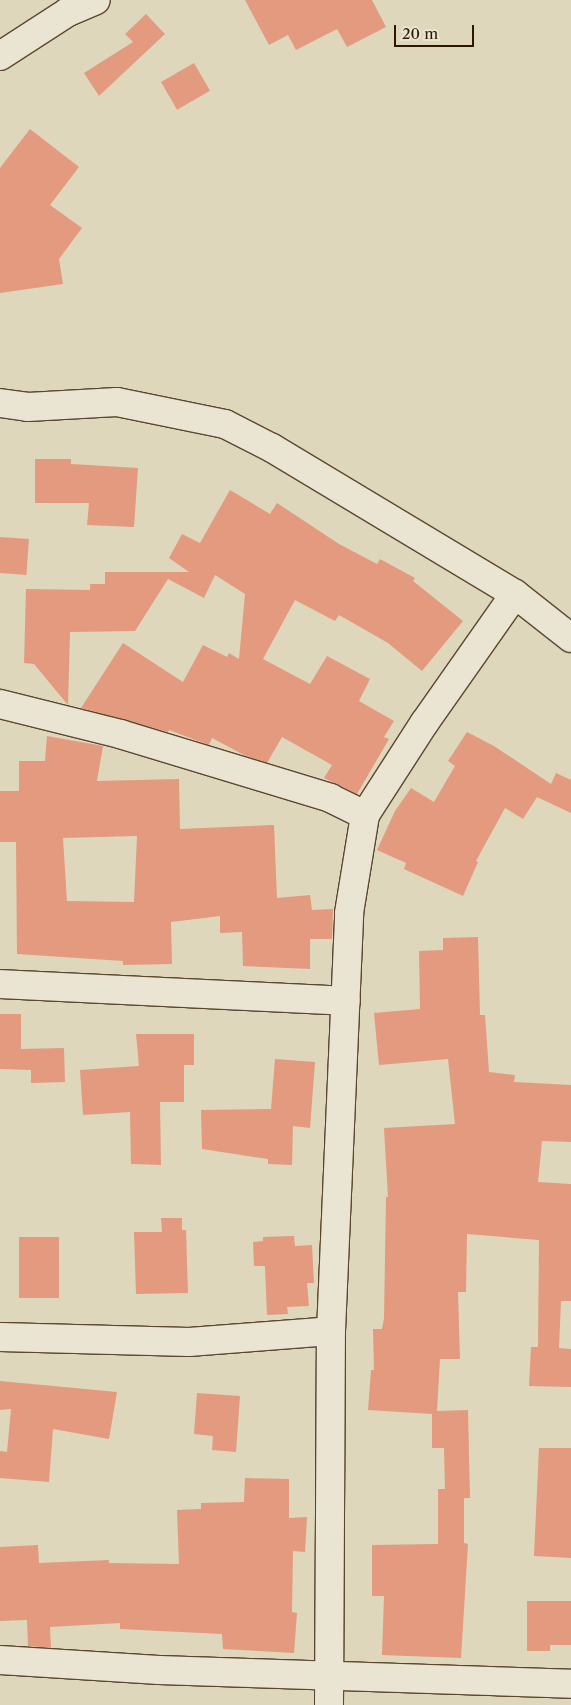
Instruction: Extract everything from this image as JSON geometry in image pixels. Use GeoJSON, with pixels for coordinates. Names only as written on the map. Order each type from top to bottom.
{"type":"FeatureCollection","features":[{"type":"Feature","properties":{"kind":"street"},"geometry":{"type":"LineString","coordinates":[[0,56],[68,12],[96,0]]}},
{"type":"Feature","properties":{"kind":"street"},"geometry":{"type":"LineString","coordinates":[[0,403],[28,407],[117,402],[225,424],[272,448],[515,594],[571,638]]}},
{"type":"Feature","properties":{"kind":"street"},"geometry":{"type":"LineString","coordinates":[[329,1705],[331,1331],[349,913],[365,815],[425,722],[515,594]]}},
{"type":"Feature","properties":{"kind":"street"},"geometry":{"type":"LineString","coordinates":[[0,704],[120,734],[330,798],[365,815]]}},
{"type":"Feature","properties":{"kind":"street"},"geometry":{"type":"LineString","coordinates":[[0,984],[346,1001]]}},
{"type":"Feature","properties":{"kind":"street"},"geometry":{"type":"LineString","coordinates":[[0,1337],[189,1342],[331,1331]]}},
{"type":"Feature","properties":{"kind":"street"},"geometry":{"type":"LineString","coordinates":[[0,1660],[82,1667],[571,1684]]}},
{"type":"Feature","properties":{"kind":"building"},"geometry":{"type":"Polygon","coordinates":[[[245,0],[372,0],[386,27],[347,47],[337,29],[296,50],[288,35],[269,45],[245,0]]]}},
{"type":"Feature","properties":{"kind":"building"},"geometry":{"type":"Polygon","coordinates":[[[146,14],[165,34],[99,96],[84,73],[133,42],[125,34],[146,14]]]}},
{"type":"Feature","properties":{"kind":"building"},"geometry":{"type":"Polygon","coordinates":[[[194,63],[210,91],[177,110],[161,82],[194,63]]]}},
{"type":"Feature","properties":{"kind":"building"},"geometry":{"type":"Polygon","coordinates":[[[30,129],[79,167],[50,205],[82,228],[59,259],[63,284],[0,293],[0,168],[30,129]]]}},
{"type":"Feature","properties":{"kind":"building"},"geometry":{"type":"Polygon","coordinates":[[[35,459],[71,459],[71,464],[138,468],[134,527],[87,525],[89,503],[35,503],[35,459]]]}},
{"type":"Feature","properties":{"kind":"building"},"geometry":{"type":"Polygon","coordinates":[[[230,490],[270,514],[277,503],[339,544],[377,564],[380,559],[415,578],[413,581],[463,621],[422,671],[388,643],[339,615],[335,621],[295,600],[263,659],[310,684],[327,656],[370,679],[359,701],[394,721],[384,737],[389,739],[357,794],[324,778],[332,765],[282,737],[267,763],[244,755],[212,738],[209,745],[169,730],[168,732],[81,708],[123,643],[183,682],[203,645],[227,657],[229,653],[239,659],[245,594],[215,575],[204,598],[168,579],[135,631],[70,632],[68,705],[34,664],[24,663],[26,589],[90,590],[90,584],[105,584],[105,572],[189,572],[169,558],[182,534],[200,543],[230,490]]]}},
{"type":"Feature","properties":{"kind":"building"},"geometry":{"type":"Polygon","coordinates":[[[0,537],[29,539],[26,575],[0,573],[0,537]]]}},
{"type":"Feature","properties":{"kind":"building"},"geometry":{"type":"Polygon","coordinates":[[[467,732],[494,746],[551,784],[556,773],[571,780],[571,813],[537,797],[523,819],[505,808],[476,861],[478,862],[463,896],[404,869],[406,863],[377,850],[395,811],[411,788],[434,802],[455,766],[448,761],[467,732]]]}},
{"type":"Feature","properties":{"kind":"building"},"geometry":{"type":"Polygon","coordinates":[[[47,736],[103,746],[97,781],[179,779],[180,829],[274,825],[277,898],[310,895],[312,910],[333,909],[332,939],[310,939],[310,969],[243,966],[242,932],[220,933],[220,916],[171,922],[172,964],[123,965],[123,961],[17,954],[16,842],[0,842],[0,791],[19,791],[19,761],[45,761],[47,736]],[[137,836],[63,838],[67,901],[134,902],[137,836]]]}},
{"type":"Feature","properties":{"kind":"building"},"geometry":{"type":"Polygon","coordinates":[[[478,937],[480,1015],[485,1015],[489,1072],[515,1075],[514,1082],[571,1085],[571,1142],[542,1141],[538,1182],[571,1184],[571,1301],[561,1301],[559,1348],[571,1349],[571,1387],[529,1386],[531,1347],[538,1347],[539,1240],[467,1234],[466,1292],[458,1292],[460,1359],[440,1359],[437,1411],[468,1410],[470,1498],[464,1498],[464,1543],[468,1544],[461,1658],[382,1655],[384,1596],[372,1596],[372,1545],[438,1544],[438,1489],[445,1489],[444,1448],[432,1448],[432,1414],[368,1410],[371,1370],[374,1370],[373,1329],[382,1329],[384,1318],[386,1197],[388,1197],[384,1128],[455,1124],[448,1059],[379,1065],[374,1013],[420,1009],[419,951],[443,950],[443,938],[478,937]]]}},
{"type":"Feature","properties":{"kind":"building"},"geometry":{"type":"Polygon","coordinates":[[[0,1014],[21,1014],[21,1049],[64,1048],[65,1082],[31,1083],[31,1070],[0,1069],[0,1014]]]}},
{"type":"Feature","properties":{"kind":"building"},"geometry":{"type":"Polygon","coordinates":[[[136,1034],[194,1034],[194,1065],[184,1065],[184,1102],[160,1102],[161,1165],[131,1164],[130,1112],[83,1115],[80,1070],[139,1066],[136,1034]]]}},
{"type":"Feature","properties":{"kind":"building"},"geometry":{"type":"Polygon","coordinates":[[[275,1059],[315,1062],[310,1128],[293,1126],[292,1165],[268,1164],[268,1159],[202,1149],[201,1110],[271,1109],[275,1059]]]}},
{"type":"Feature","properties":{"kind":"building"},"geometry":{"type":"Polygon","coordinates":[[[161,1218],[182,1218],[182,1230],[186,1230],[188,1293],[136,1294],[134,1232],[162,1232],[161,1218]]]}},
{"type":"Feature","properties":{"kind":"building"},"geometry":{"type":"Polygon","coordinates":[[[294,1236],[295,1246],[312,1245],[314,1283],[307,1283],[309,1306],[287,1307],[288,1314],[267,1315],[265,1266],[254,1266],[253,1242],[263,1241],[263,1237],[294,1236]]]}},
{"type":"Feature","properties":{"kind":"building"},"geometry":{"type":"Polygon","coordinates":[[[19,1237],[59,1237],[59,1298],[19,1298],[19,1237]]]}},
{"type":"Feature","properties":{"kind":"building"},"geometry":{"type":"Polygon","coordinates":[[[0,1381],[117,1392],[109,1439],[53,1429],[49,1482],[0,1478],[0,1451],[7,1452],[11,1409],[0,1410],[0,1381]]]}},
{"type":"Feature","properties":{"kind":"building"},"geometry":{"type":"Polygon","coordinates":[[[197,1393],[240,1396],[236,1452],[212,1450],[213,1436],[194,1434],[197,1393]]]}},
{"type":"Feature","properties":{"kind":"building"},"geometry":{"type":"Polygon","coordinates":[[[539,1448],[571,1448],[571,1558],[534,1556],[539,1448]]]}},
{"type":"Feature","properties":{"kind":"building"},"geometry":{"type":"Polygon","coordinates":[[[245,1478],[289,1479],[289,1518],[307,1517],[305,1552],[293,1551],[292,1612],[297,1613],[294,1653],[223,1649],[222,1634],[120,1629],[120,1623],[50,1627],[51,1648],[28,1646],[27,1620],[0,1621],[0,1547],[38,1545],[39,1563],[109,1560],[109,1563],[179,1564],[177,1510],[201,1509],[201,1503],[244,1502],[245,1478]]]}},
{"type":"Feature","properties":{"kind":"building"},"geometry":{"type":"Polygon","coordinates":[[[527,1601],[571,1601],[571,1645],[550,1645],[550,1651],[527,1651],[527,1601]]]}}]}
